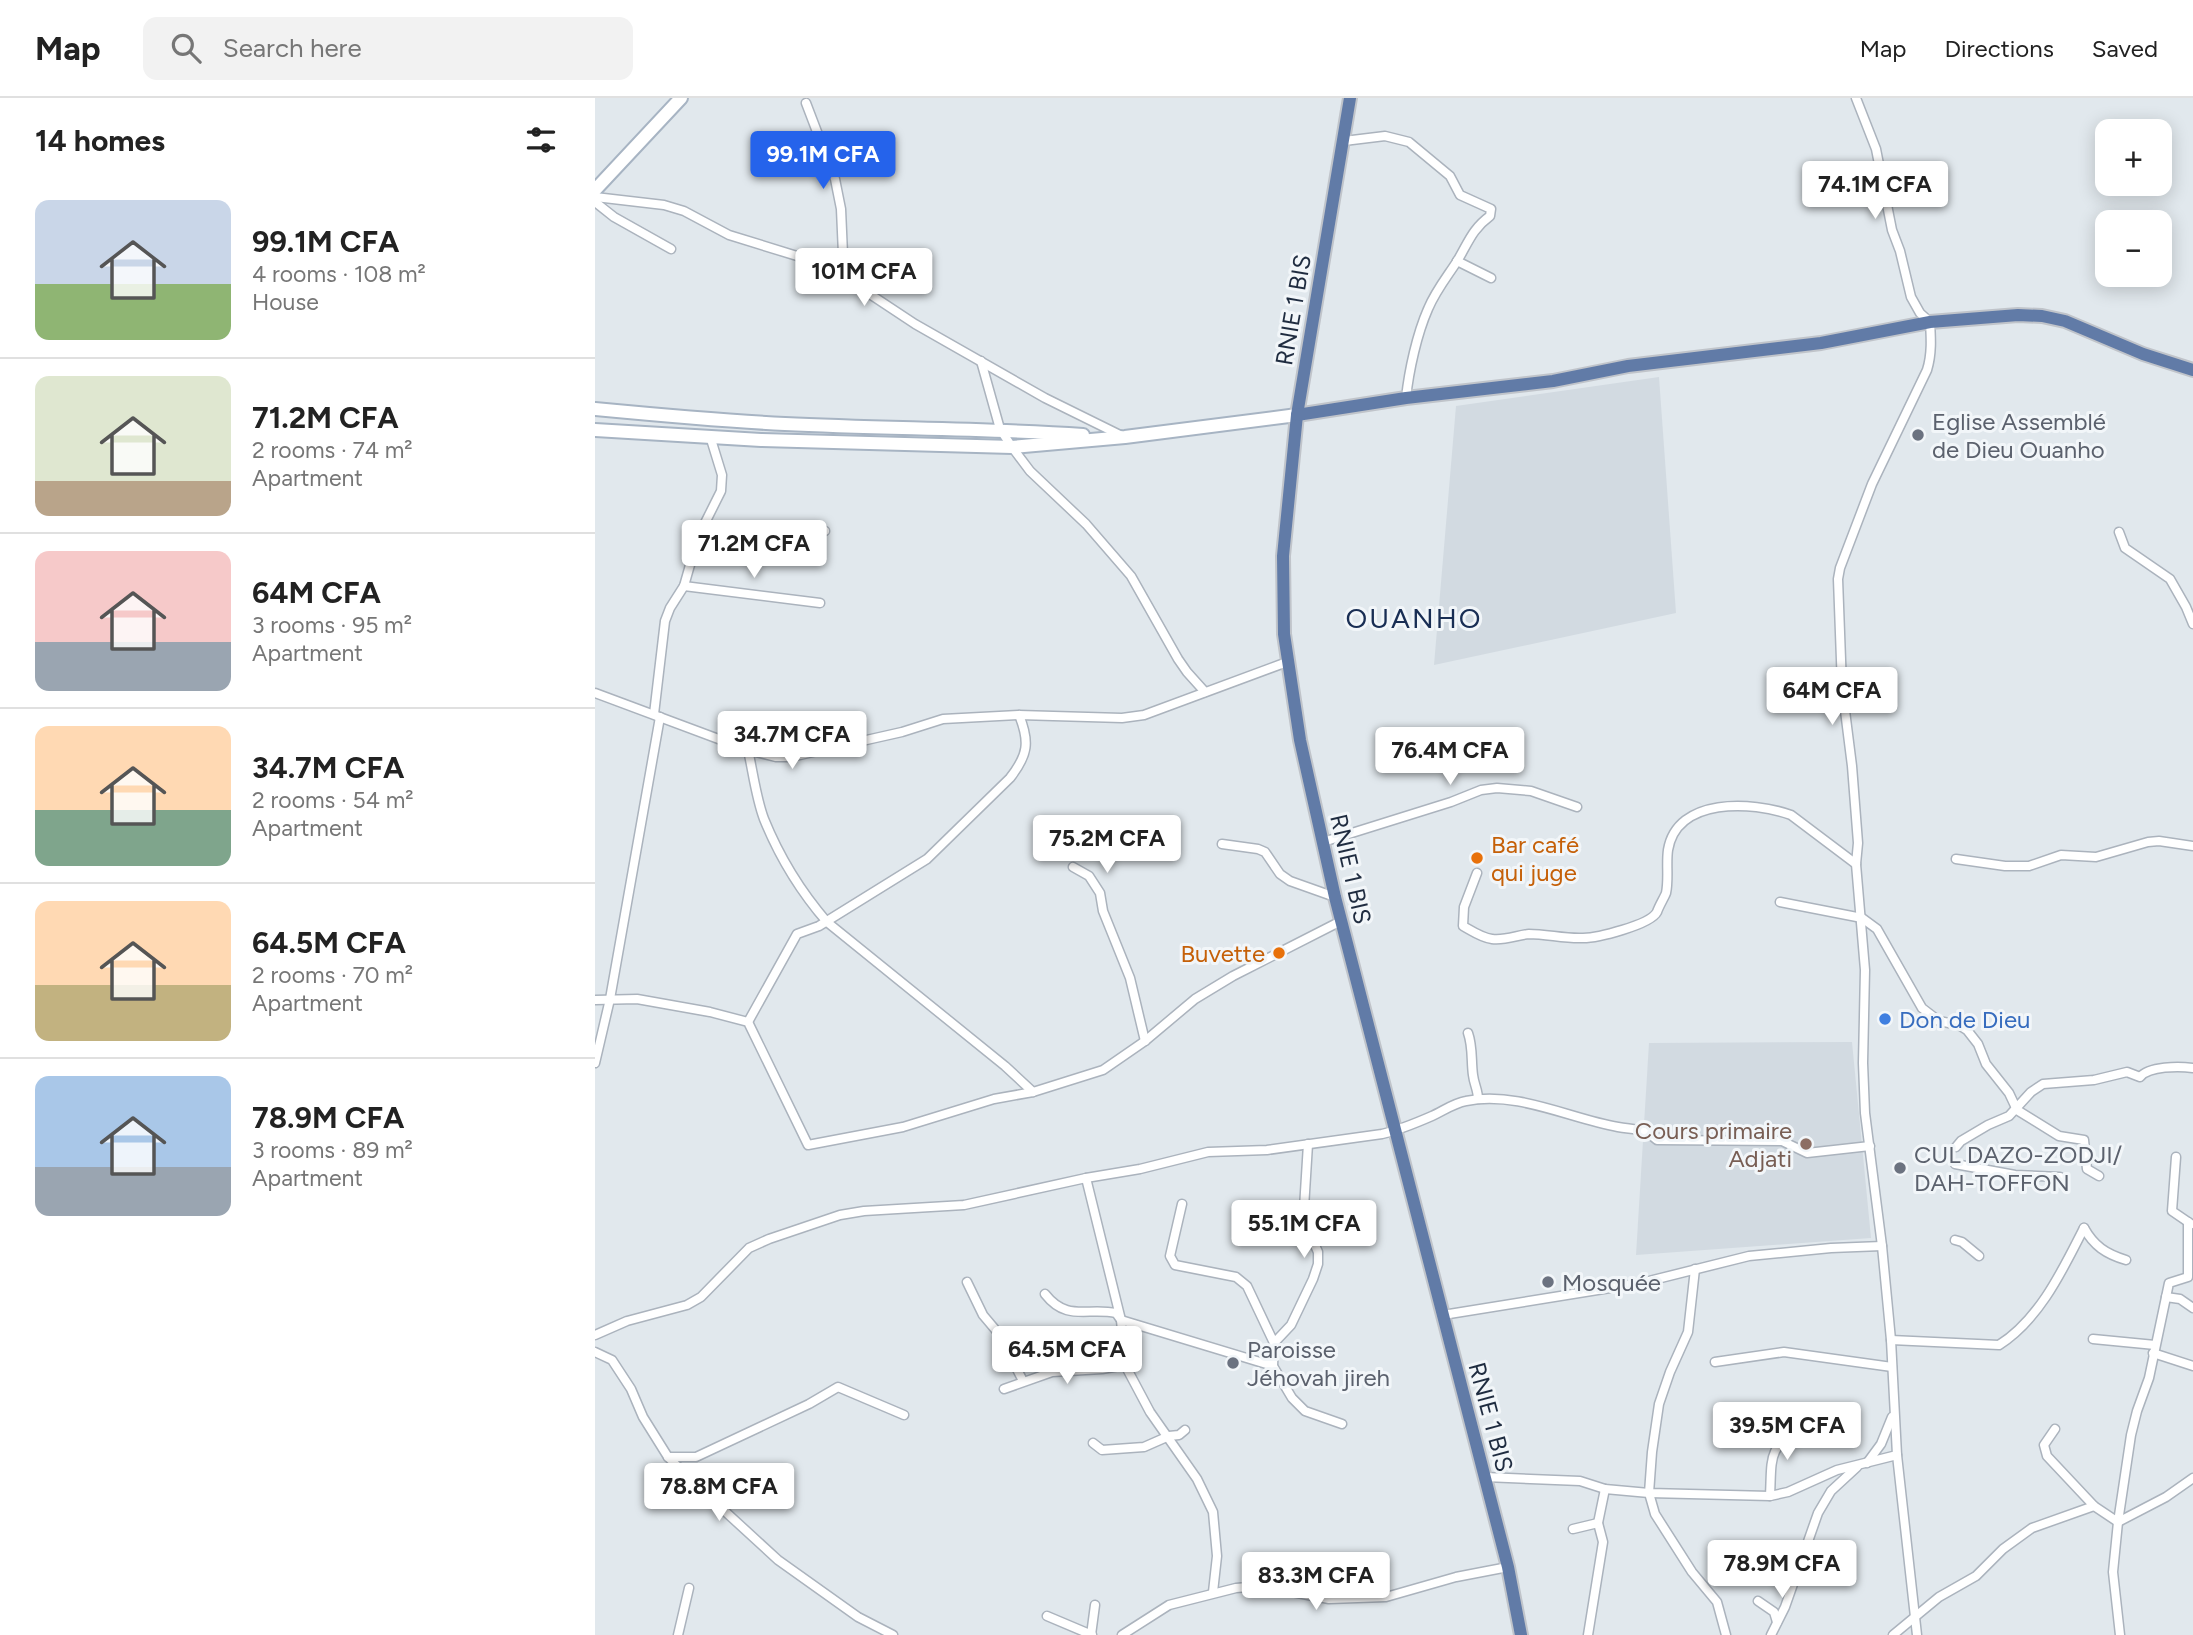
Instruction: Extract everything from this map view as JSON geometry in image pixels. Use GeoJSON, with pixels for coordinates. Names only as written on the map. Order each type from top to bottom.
{"type":"FeatureCollection","features":[{"type":"Feature","properties":{"kind":"main road"},"geometry":{"type":"LineString","coordinates":[[595,190],[681,98]]}},
{"type":"Feature","properties":{"kind":"main road","name":"RNIE 1 BIS"},"geometry":{"type":"LineString","coordinates":[[1350,98],[1297,415],[1283,556],[1287,662],[1300,740],[1335,897],[1508,1567],[1521,1635]]}},
{"type":"Feature","properties":{"kind":"main road"},"geometry":{"type":"LineString","coordinates":[[595,430],[761,440],[1012,447],[1125,438],[1406,398],[1553,381],[1628,366],[1821,343],[1930,322],[2018,315],[2042,316],[2064,321],[2143,354],[2193,370]]}},
{"type":"Feature","properties":{"kind":"main road"},"geometry":{"type":"LineString","coordinates":[[595,408],[679,418],[1000,429],[1125,438]]}},
{"type":"Feature","properties":{"kind":"street"},"geometry":{"type":"LineString","coordinates":[[1856,98],[1876,149],[1892,230],[1911,297],[1920,313],[1930,322],[1930,360],[1927,370],[1872,484],[1838,579],[1840,650],[1852,766],[1858,843],[1856,864],[1865,970],[1865,1113],[1882,1246],[1891,1340],[1897,1455],[1917,1635]]}},
{"type":"Feature","properties":{"kind":"street"},"geometry":{"type":"LineString","coordinates":[[806,100],[835,179],[841,209],[844,277]]}},
{"type":"Feature","properties":{"kind":"street"},"geometry":{"type":"LineString","coordinates":[[1344,141],[1398,137],[1409,142],[1450,176],[1460,195],[1490,206],[1490,216],[1481,222],[1465,242],[1457,261],[1436,291],[1427,310],[1410,371],[1406,398]]}},
{"type":"Feature","properties":{"kind":"street"},"geometry":{"type":"LineString","coordinates":[[595,200],[664,205],[684,211],[729,235],[797,256],[844,277],[915,324],[981,362],[1125,438]]}},
{"type":"Feature","properties":{"kind":"street"},"geometry":{"type":"LineString","coordinates":[[595,200],[614,217],[671,249]]}},
{"type":"Feature","properties":{"kind":"street"},"geometry":{"type":"LineString","coordinates":[[1457,261],[1491,278]]}},
{"type":"Feature","properties":{"kind":"street"},"geometry":{"type":"LineString","coordinates":[[981,362],[1000,429],[1012,447],[1030,471],[1086,524],[1132,576],[1178,659],[1205,692]]}},
{"type":"Feature","properties":{"kind":"street"},"geometry":{"type":"LineString","coordinates":[[679,418],[683,435]]}},
{"type":"Feature","properties":{"kind":"street"},"geometry":{"type":"LineString","coordinates":[[759,422],[761,440]]}},
{"type":"Feature","properties":{"kind":"street"},"geometry":{"type":"LineString","coordinates":[[595,1063],[610,999],[657,716],[665,621],[684,586],[698,537],[716,505],[723,484],[710,436]]}},
{"type":"Feature","properties":{"kind":"street"},"geometry":{"type":"LineString","coordinates":[[705,524],[744,534],[825,531]]}},
{"type":"Feature","properties":{"kind":"street"},"geometry":{"type":"LineString","coordinates":[[2119,532],[2125,548],[2170,579],[2193,624]]}},
{"type":"Feature","properties":{"kind":"street"},"geometry":{"type":"LineString","coordinates":[[684,586],[820,603]]}},
{"type":"Feature","properties":{"kind":"street"},"geometry":{"type":"LineString","coordinates":[[595,697],[657,716],[748,750],[776,757],[791,757],[902,732],[943,719],[1080,715],[1122,719],[1144,715],[1287,662]]}},
{"type":"Feature","properties":{"kind":"street"},"geometry":{"type":"LineString","coordinates":[[748,1022],[797,934],[827,922],[927,859],[1010,778],[1020,765],[1026,750],[1027,734],[1020,715]]}},
{"type":"Feature","properties":{"kind":"street"},"geometry":{"type":"LineString","coordinates":[[748,750],[764,819],[807,899],[827,922],[1005,1066],[1033,1092]]}},
{"type":"Feature","properties":{"kind":"street"},"geometry":{"type":"LineString","coordinates":[[1323,842],[1481,790],[1497,788],[1531,791],[1577,807]]}},
{"type":"Feature","properties":{"kind":"street"},"geometry":{"type":"LineString","coordinates":[[1477,873],[1464,907],[1463,926],[1493,940],[1531,934],[1595,938],[1634,926],[1656,913],[1665,894],[1668,848],[1678,826],[1703,812],[1723,805],[1781,811],[1791,815],[1856,864]]}},
{"type":"Feature","properties":{"kind":"street"},"geometry":{"type":"LineString","coordinates":[[1956,859],[2005,866],[2029,866],[2061,855],[2097,857],[2148,842],[2193,846]]}},
{"type":"Feature","properties":{"kind":"street"},"geometry":{"type":"LineString","coordinates":[[1222,844],[1265,852],[1280,874],[1290,881],[1335,897]]}},
{"type":"Feature","properties":{"kind":"street"},"geometry":{"type":"LineString","coordinates":[[1073,867],[1089,876],[1100,893],[1103,911],[1130,978],[1145,1041]]}},
{"type":"Feature","properties":{"kind":"street"},"geometry":{"type":"LineString","coordinates":[[1780,902],[1862,918],[1877,929],[1922,1008],[1939,1021],[1959,1025],[1967,1030],[1978,1044],[1986,1064],[2009,1093],[2017,1110],[2059,1136],[2084,1140],[2087,1169],[2099,1176]]}},
{"type":"Feature","properties":{"kind":"street"},"geometry":{"type":"LineString","coordinates":[[595,1000],[637,999],[748,1022],[808,1145],[903,1127],[1103,1070],[1214,987],[1341,921]]}},
{"type":"Feature","properties":{"kind":"street"},"geometry":{"type":"LineString","coordinates":[[1468,1033],[1472,1044],[1473,1079],[1478,1099]]}},
{"type":"Feature","properties":{"kind":"street"},"geometry":{"type":"LineString","coordinates":[[1956,1147],[2017,1110],[2031,1092],[2043,1084],[2094,1080],[2127,1072],[2140,1077],[2144,1072],[2171,1066],[2193,1068]]}},
{"type":"Feature","properties":{"kind":"street"},"geometry":{"type":"LineString","coordinates":[[595,1335],[627,1321],[687,1305],[701,1297],[749,1248],[839,1216],[864,1211],[964,1205],[1140,1169],[1208,1152],[1267,1150],[1395,1131],[1462,1101],[1478,1099],[1524,1103],[1618,1127],[1641,1129],[1657,1140],[1782,1141],[1807,1153],[1870,1146]]}},
{"type":"Feature","properties":{"kind":"street"},"geometry":{"type":"LineString","coordinates":[[1274,1343],[1291,1325],[1318,1264],[1318,1252],[1309,1232],[1304,1208],[1308,1144]]}},
{"type":"Feature","properties":{"kind":"street"},"geometry":{"type":"LineString","coordinates":[[2120,1635],[2113,1572],[2117,1522],[2131,1435],[2149,1378],[2169,1283],[2188,1277],[2191,1224],[2172,1211],[2176,1157]]}},
{"type":"Feature","properties":{"kind":"street"},"geometry":{"type":"LineString","coordinates":[[1955,1164],[2015,1175],[2060,1177]]}},
{"type":"Feature","properties":{"kind":"street"},"geometry":{"type":"LineString","coordinates":[[1086,1178],[1121,1320],[1125,1365],[1150,1412],[1197,1479],[1213,1512],[1217,1556],[1213,1592]]}},
{"type":"Feature","properties":{"kind":"street"},"geometry":{"type":"LineString","coordinates":[[1182,1204],[1170,1256],[1171,1262],[1236,1277],[1247,1286],[1274,1343],[1273,1366],[1284,1386],[1305,1411],[1342,1424]]}},
{"type":"Feature","properties":{"kind":"street"},"geometry":{"type":"LineString","coordinates":[[1891,1340],[2000,1345],[2014,1335],[2031,1315],[2059,1276],[2084,1228],[2097,1247],[2106,1253],[2126,1259]]}},
{"type":"Feature","properties":{"kind":"street"},"geometry":{"type":"LineString","coordinates":[[1955,1240],[1962,1242],[1979,1256]]}},
{"type":"Feature","properties":{"kind":"street"},"geometry":{"type":"LineString","coordinates":[[1443,1315],[1641,1283],[1749,1256],[1882,1246]]}},
{"type":"Feature","properties":{"kind":"street"},"geometry":{"type":"LineString","coordinates":[[1695,1269],[1688,1332],[1659,1405],[1651,1452],[1649,1493],[1655,1514],[1692,1572],[1717,1602],[1726,1635]]}},
{"type":"Feature","properties":{"kind":"street"},"geometry":{"type":"LineString","coordinates":[[967,1282],[983,1315],[999,1334],[1023,1381]]}},
{"type":"Feature","properties":{"kind":"street"},"geometry":{"type":"LineString","coordinates":[[1045,1294],[1055,1306],[1063,1309],[1116,1313],[1121,1320],[1273,1366]]}},
{"type":"Feature","properties":{"kind":"street"},"geometry":{"type":"LineString","coordinates":[[2167,1297],[2180,1299],[2193,1308]]}},
{"type":"Feature","properties":{"kind":"street"},"geometry":{"type":"LineString","coordinates":[[2093,1339],[2154,1349],[2193,1366]]}},
{"type":"Feature","properties":{"kind":"street"},"geometry":{"type":"LineString","coordinates":[[595,1352],[612,1360],[668,1457],[778,1560],[858,1617],[893,1635]]}},
{"type":"Feature","properties":{"kind":"street"},"geometry":{"type":"LineString","coordinates":[[1714,1362],[1784,1352],[1892,1367]]}},
{"type":"Feature","properties":{"kind":"street"},"geometry":{"type":"LineString","coordinates":[[1003,1388],[1052,1372],[1125,1365]]}},
{"type":"Feature","properties":{"kind":"street"},"geometry":{"type":"LineString","coordinates":[[668,1457],[696,1457],[809,1404],[838,1387],[904,1415]]}},
{"type":"Feature","properties":{"kind":"street"},"geometry":{"type":"LineString","coordinates":[[1771,1635],[1785,1607],[1818,1513],[1831,1491],[1863,1464],[1881,1444],[1891,1424],[1894,1403]]}},
{"type":"Feature","properties":{"kind":"street"},"geometry":{"type":"LineString","coordinates":[[1770,1496],[1770,1465],[1777,1446],[1802,1426]]}},
{"type":"Feature","properties":{"kind":"street"},"geometry":{"type":"LineString","coordinates":[[2055,1429],[2045,1451],[2094,1506],[2117,1522]]}},
{"type":"Feature","properties":{"kind":"street"},"geometry":{"type":"LineString","coordinates":[[1093,1443],[1102,1450],[1144,1447],[1169,1436],[1179,1435],[1185,1430]]}},
{"type":"Feature","properties":{"kind":"street"},"geometry":{"type":"LineString","coordinates":[[1485,1477],[1580,1481],[1605,1489],[1649,1493],[1770,1496],[1788,1492],[1837,1470],[1897,1455]]}},
{"type":"Feature","properties":{"kind":"street"},"geometry":{"type":"LineString","coordinates":[[2117,1522],[2166,1497],[2193,1478]]}},
{"type":"Feature","properties":{"kind":"street"},"geometry":{"type":"LineString","coordinates":[[1588,1635],[1603,1542],[1598,1523],[1605,1489]]}},
{"type":"Feature","properties":{"kind":"street"},"geometry":{"type":"LineString","coordinates":[[1893,1635],[1939,1597],[1976,1576],[2003,1549],[2032,1528],[2094,1506]]}},
{"type":"Feature","properties":{"kind":"street"},"geometry":{"type":"LineString","coordinates":[[1573,1529],[1598,1523]]}},
{"type":"Feature","properties":{"kind":"street"},"geometry":{"type":"LineString","coordinates":[[1122,1635],[1169,1605],[1213,1592],[1260,1586],[1329,1599],[1386,1597],[1456,1577],[1508,1567]]}},
{"type":"Feature","properties":{"kind":"street"},"geometry":{"type":"LineString","coordinates":[[678,1635],[689,1588]]}},
{"type":"Feature","properties":{"kind":"street"},"geometry":{"type":"LineString","coordinates":[[1758,1601],[1774,1612],[1777,1622]]}},
{"type":"Feature","properties":{"kind":"street"},"geometry":{"type":"LineString","coordinates":[[1047,1616],[1091,1635],[1095,1605]]}},
{"type":"Feature","properties":{"kind":"shaded area"},"geometry":{"type":"Polygon","coordinates":[[[1659,377],[1676,613],[1434,665],[1456,406],[1659,377]]]}},
{"type":"Feature","properties":{"kind":"shaded area"},"geometry":{"type":"Polygon","coordinates":[[[1852,1042],[1871,1238],[1636,1255],[1649,1043],[1852,1042]]]}},
{"type":"Feature","properties":{"kind":"place","name":"Eglise Assemblé de Dieu Ouanho"},"geometry":{"type":"Point","coordinates":[1918,435]}},
{"type":"Feature","properties":{"kind":"place","name":"Bar café qui juge"},"geometry":{"type":"Point","coordinates":[1477,858]}},
{"type":"Feature","properties":{"kind":"place","name":"Buvette"},"geometry":{"type":"Point","coordinates":[1279,953]}},
{"type":"Feature","properties":{"kind":"place","name":"Don de Dieu"},"geometry":{"type":"Point","coordinates":[1885,1019]}},
{"type":"Feature","properties":{"kind":"place","name":"Cours primaire Adjati"},"geometry":{"type":"Point","coordinates":[1806,1144]}},
{"type":"Feature","properties":{"kind":"place","name":"CUL DAZO-ZODJI/ DAH-TOFFON"},"geometry":{"type":"Point","coordinates":[1900,1168]}},
{"type":"Feature","properties":{"kind":"place","name":"Mosquée"},"geometry":{"type":"Point","coordinates":[1548,1282]}},
{"type":"Feature","properties":{"kind":"place","name":"Paroisse Jéhovah jireh"},"geometry":{"type":"Point","coordinates":[1233,1363]}},
{"type":"Feature","properties":{"kind":"district","name":"OUANHO"},"geometry":{"type":"Point","coordinates":[1414,618]}}]}
